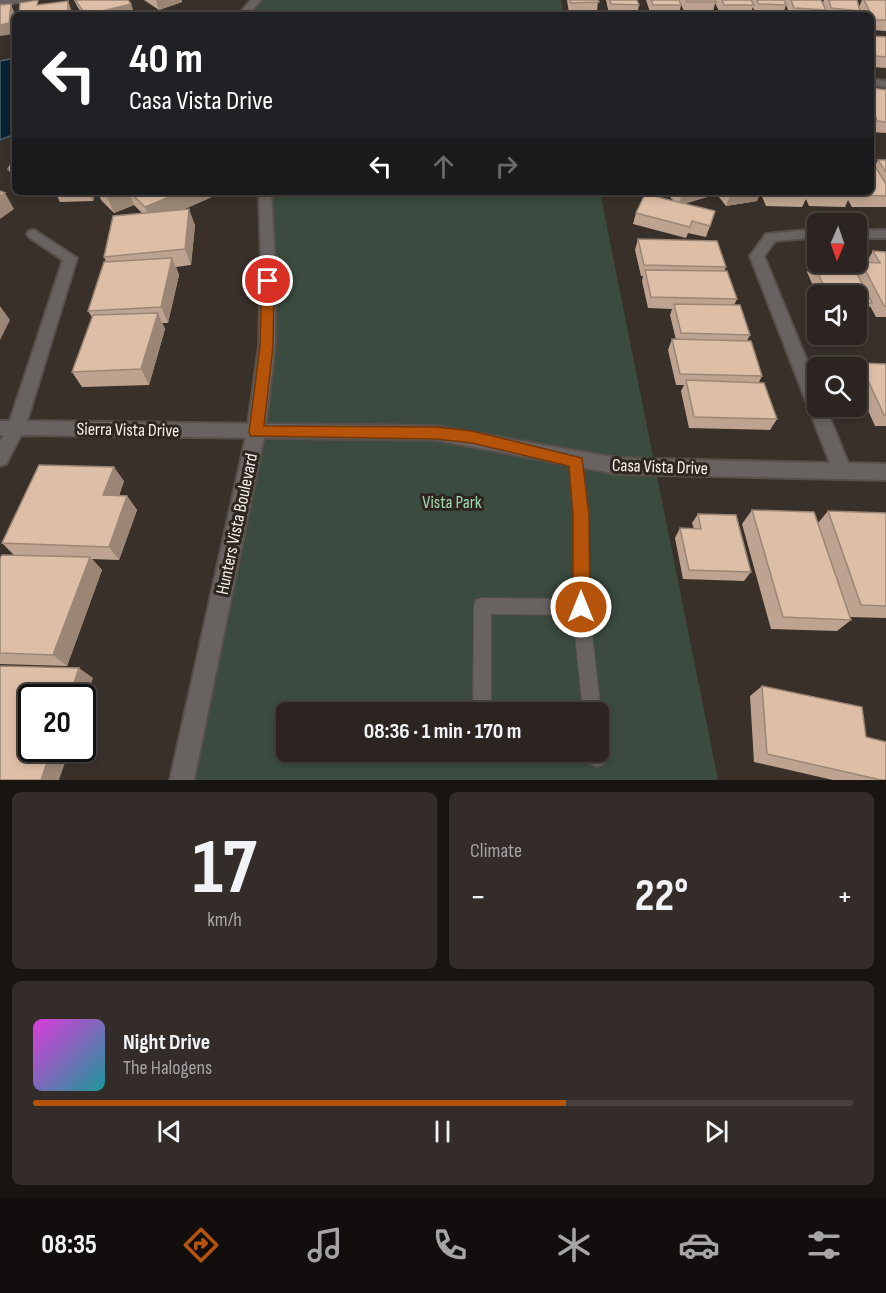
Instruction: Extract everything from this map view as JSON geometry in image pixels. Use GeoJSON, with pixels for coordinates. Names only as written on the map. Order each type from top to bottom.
{"type":"FeatureCollection","features":[{"type":"Feature","properties":{"kind":"street"},"geometry":{"type":"LineString","coordinates":[[0,3],[24,0]]}},
{"type":"Feature","properties":{"kind":"street"},"geometry":{"type":"LineString","coordinates":[[246,12],[256,0]]}},
{"type":"Feature","properties":{"kind":"street","name":"Hunters Vista Boulevard"},"geometry":{"type":"LineString","coordinates":[[182,780],[256,432],[267,346],[268,259],[265,195]]}},
{"type":"Feature","properties":{"kind":"street"},"geometry":{"type":"LineString","coordinates":[[0,459],[8,428],[70,258],[34,234]]}},
{"type":"Feature","properties":{"kind":"street"},"geometry":{"type":"LineString","coordinates":[[807,234],[771,237],[757,256],[842,471]]}},
{"type":"Feature","properties":{"kind":"street"},"geometry":{"type":"LineString","coordinates":[[867,234],[886,234]]}},
{"type":"Feature","properties":{"kind":"street","name":"Sierra Vista Drive"},"geometry":{"type":"LineString","coordinates":[[8,428],[256,432]]}},
{"type":"Feature","properties":{"kind":"street","name":"Casa Vista Drive"},"geometry":{"type":"LineString","coordinates":[[256,432],[436,433],[472,437],[576,462],[617,466],[886,472]]}},
{"type":"Feature","properties":{"kind":"lane"},"geometry":{"type":"LineString","coordinates":[[576,462],[581,515],[581,607],[591,702]]}},
{"type":"Feature","properties":{"kind":"lane"},"geometry":{"type":"LineString","coordinates":[[482,702],[482,606],[581,607]]}},
{"type":"Feature","properties":{"kind":"green space"},"geometry":{"type":"Polygon","coordinates":[[[256,0],[561,0],[563,12],[246,12],[256,0]]]}},
{"type":"Feature","properties":{"kind":"green space","name":"Vista Park"},"geometry":{"type":"Polygon","coordinates":[[[265,195],[601,195],[718,780],[182,780],[256,432],[265,195]]]}},
{"type":"Feature","properties":{"kind":"water"},"geometry":{"type":"Polygon","coordinates":[[[12,59],[12,135],[0,140],[0,61],[12,59]]]}},
{"type":"Feature","properties":{"kind":"building"},"geometry":{"type":"Polygon","coordinates":[[[38,0],[37,5],[68,1],[68,12],[19,12],[20,3],[38,0]]]}},
{"type":"Feature","properties":{"kind":"building"},"geometry":{"type":"Polygon","coordinates":[[[75,0],[128,0],[131,4],[98,12],[84,12],[75,0]]]}},
{"type":"Feature","properties":{"kind":"building"},"geometry":{"type":"Polygon","coordinates":[[[570,0],[598,0],[599,2],[571,3],[570,0]]]}},
{"type":"Feature","properties":{"kind":"building"},"geometry":{"type":"Polygon","coordinates":[[[610,0],[637,0],[639,5],[611,4],[610,0]]]}},
{"type":"Feature","properties":{"kind":"building"},"geometry":{"type":"Polygon","coordinates":[[[651,0],[679,0],[681,5],[653,5],[651,0]]]}},
{"type":"Feature","properties":{"kind":"building"},"geometry":{"type":"Polygon","coordinates":[[[686,0],[715,0],[716,2],[687,2],[686,0]]]}},
{"type":"Feature","properties":{"kind":"building"},"geometry":{"type":"Polygon","coordinates":[[[722,0],[751,0],[754,5],[724,5],[722,0]]]}},
{"type":"Feature","properties":{"kind":"building"},"geometry":{"type":"Polygon","coordinates":[[[757,0],[784,0],[786,5],[759,4],[757,0]]]}},
{"type":"Feature","properties":{"kind":"building"},"geometry":{"type":"Polygon","coordinates":[[[791,0],[821,0],[826,10],[794,8],[791,0]]]}},
{"type":"Feature","properties":{"kind":"building"},"geometry":{"type":"Polygon","coordinates":[[[829,0],[857,0],[860,11],[831,8],[829,0]]]}},
{"type":"Feature","properties":{"kind":"building"},"geometry":{"type":"Polygon","coordinates":[[[864,0],[886,0],[886,20],[874,20],[874,12],[870,12],[864,0]]]}},
{"type":"Feature","properties":{"kind":"building"},"geometry":{"type":"Polygon","coordinates":[[[11,4],[9,23],[0,25],[0,5],[11,4]]]}},
{"type":"Feature","properties":{"kind":"building"},"geometry":{"type":"Polygon","coordinates":[[[874,36],[886,37],[886,57],[876,56],[874,36]]]}},
{"type":"Feature","properties":{"kind":"building"},"geometry":{"type":"Polygon","coordinates":[[[874,88],[886,90],[886,122],[877,121],[874,112],[874,88]]]}},
{"type":"Feature","properties":{"kind":"building"},"geometry":{"type":"Polygon","coordinates":[[[878,160],[886,160],[886,172],[878,160]]]}},
{"type":"Feature","properties":{"kind":"building"},"geometry":{"type":"Polygon","coordinates":[[[874,166],[886,184],[886,196],[858,195],[874,195],[874,166]]]}},
{"type":"Feature","properties":{"kind":"building"},"geometry":{"type":"Polygon","coordinates":[[[133,195],[174,195],[145,207],[133,195]]]}},
{"type":"Feature","properties":{"kind":"building"},"geometry":{"type":"Polygon","coordinates":[[[645,195],[715,211],[710,226],[692,221],[690,227],[636,213],[645,195]]]}},
{"type":"Feature","properties":{"kind":"building"},"geometry":{"type":"Polygon","coordinates":[[[189,209],[185,249],[104,257],[113,216],[189,209]]]}},
{"type":"Feature","properties":{"kind":"building"},"geometry":{"type":"Polygon","coordinates":[[[638,239],[717,241],[726,267],[644,265],[638,239]]]}},
{"type":"Feature","properties":{"kind":"building"},"geometry":{"type":"Polygon","coordinates":[[[873,251],[886,252],[886,306],[867,273],[867,262],[880,263],[873,251]]]}},
{"type":"Feature","properties":{"kind":"building"},"geometry":{"type":"Polygon","coordinates":[[[172,258],[161,307],[88,311],[104,262],[172,258]]]}},
{"type":"Feature","properties":{"kind":"building"},"geometry":{"type":"Polygon","coordinates":[[[645,270],[727,271],[737,299],[651,297],[645,270]]]}},
{"type":"Feature","properties":{"kind":"building"},"geometry":{"type":"Polygon","coordinates":[[[818,273],[857,273],[863,285],[823,285],[818,273]]]}},
{"type":"Feature","properties":{"kind":"building"},"geometry":{"type":"Polygon","coordinates":[[[867,293],[872,303],[867,303],[867,293]]]}},
{"type":"Feature","properties":{"kind":"building"},"geometry":{"type":"Polygon","coordinates":[[[674,304],[740,305],[750,335],[681,333],[674,304]]]}},
{"type":"Feature","properties":{"kind":"building"},"geometry":{"type":"Polygon","coordinates":[[[158,313],[141,369],[72,372],[93,315],[158,313]]]}},
{"type":"Feature","properties":{"kind":"building"},"geometry":{"type":"Polygon","coordinates":[[[672,339],[751,341],[762,376],[680,374],[672,339]]]}},
{"type":"Feature","properties":{"kind":"building"},"geometry":{"type":"Polygon","coordinates":[[[867,363],[886,364],[886,415],[867,378],[867,363]]]}},
{"type":"Feature","properties":{"kind":"building"},"geometry":{"type":"Polygon","coordinates":[[[686,380],[764,383],[777,419],[694,417],[686,380]]]}},
{"type":"Feature","properties":{"kind":"building"},"geometry":{"type":"Polygon","coordinates":[[[39,465],[114,467],[103,495],[127,496],[109,547],[2,543],[39,465]]]}},
{"type":"Feature","properties":{"kind":"building"},"geometry":{"type":"Polygon","coordinates":[[[752,510],[814,512],[851,620],[783,617],[752,510]]]}},
{"type":"Feature","properties":{"kind":"building"},"geometry":{"type":"Polygon","coordinates":[[[828,511],[886,513],[886,606],[861,605],[828,511]]]}},
{"type":"Feature","properties":{"kind":"building"},"geometry":{"type":"Polygon","coordinates":[[[698,514],[736,515],[751,572],[689,570],[680,528],[701,529],[698,514]]]}},
{"type":"Feature","properties":{"kind":"building"},"geometry":{"type":"Polygon","coordinates":[[[2,555],[90,557],[53,655],[0,653],[0,558],[2,555]]]}},
{"type":"Feature","properties":{"kind":"building"},"geometry":{"type":"Polygon","coordinates":[[[0,666],[79,668],[74,684],[18,684],[18,762],[47,762],[41,780],[0,780],[0,666]]]}},
{"type":"Feature","properties":{"kind":"building"},"geometry":{"type":"Polygon","coordinates":[[[762,686],[862,707],[866,737],[886,742],[886,780],[767,754],[762,686]]]}},
{"type":"Feature","properties":{"kind":"route"},"geometry":{"type":"LineString","coordinates":[[268,281],[267,346],[256,432],[436,433],[472,437],[576,462],[581,515],[581,607]]}}]}
